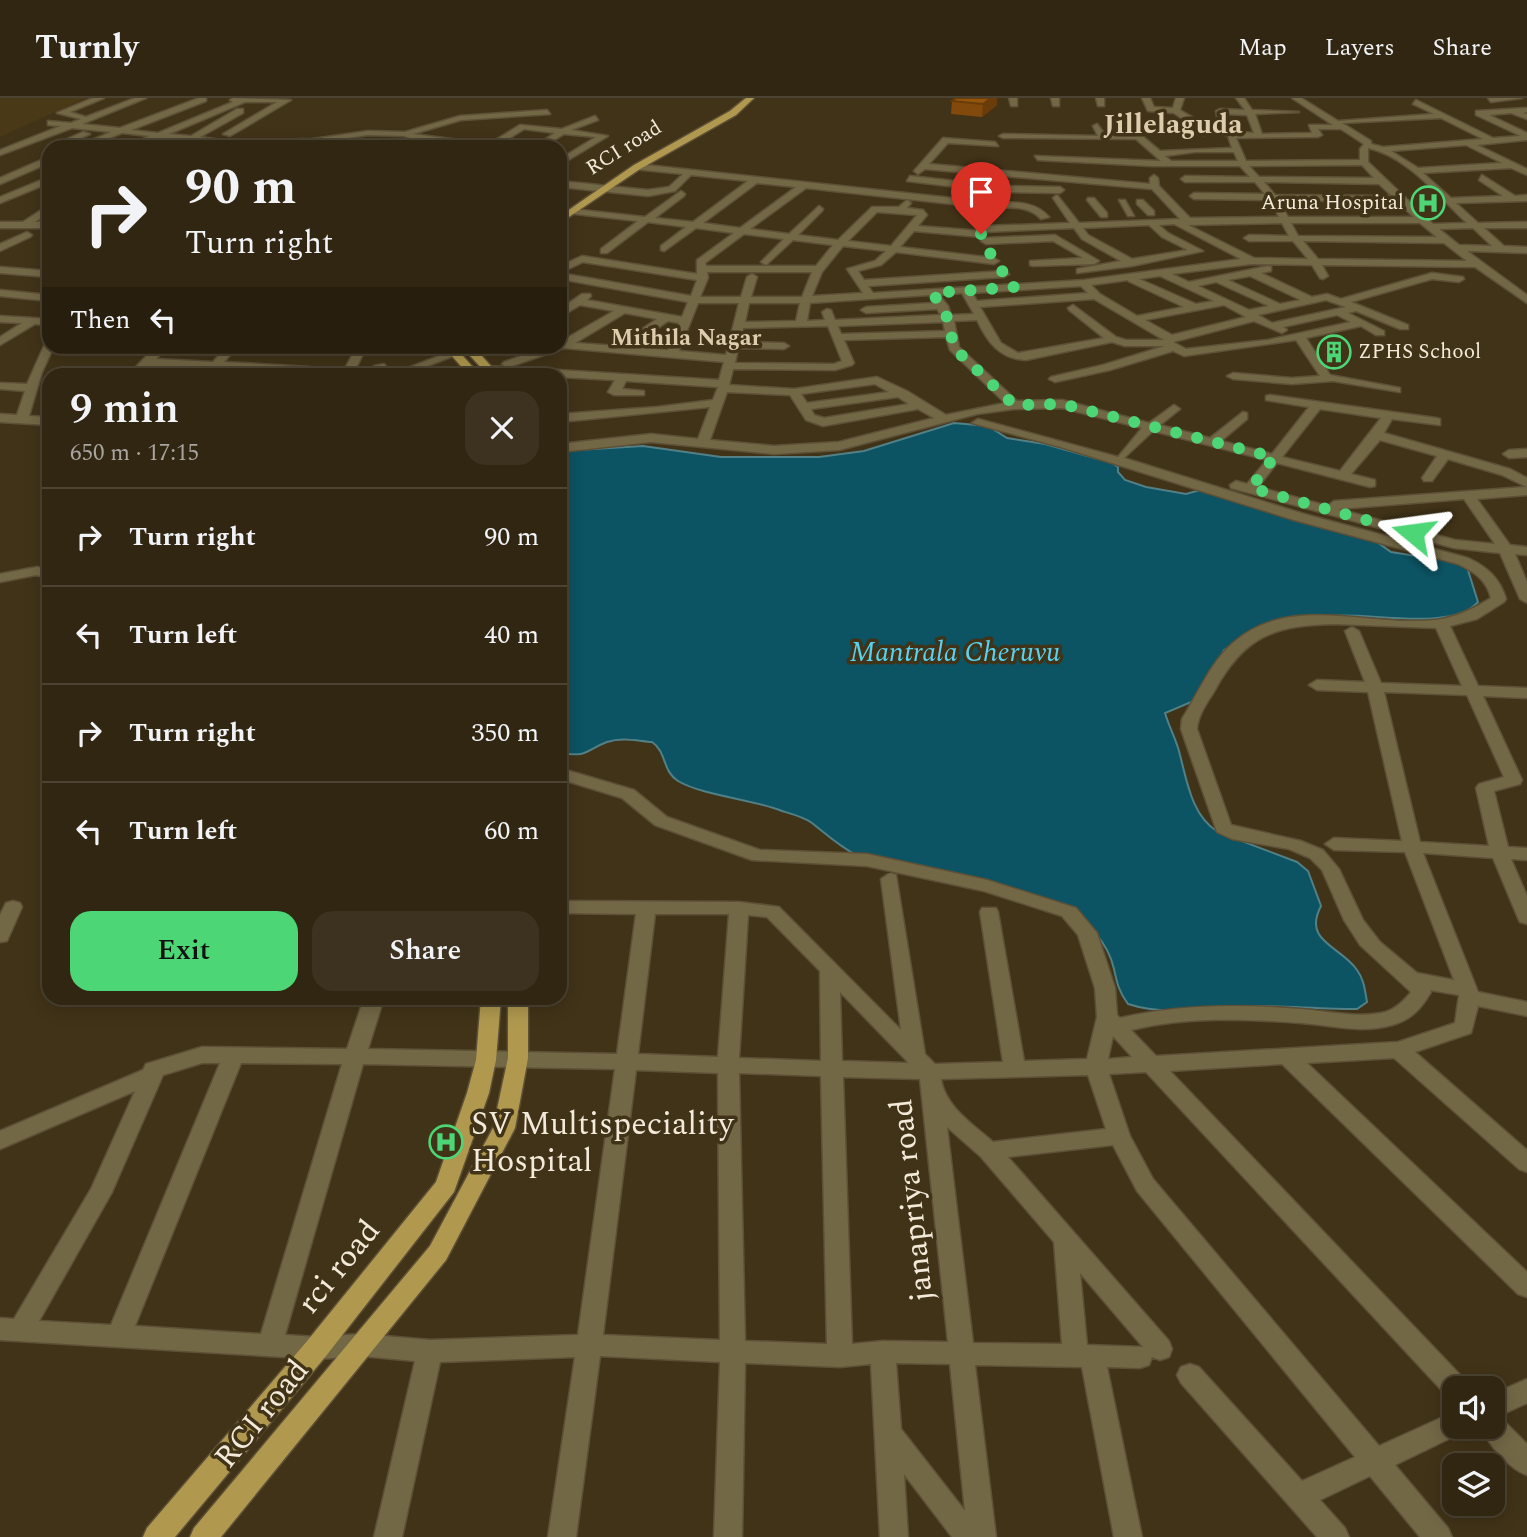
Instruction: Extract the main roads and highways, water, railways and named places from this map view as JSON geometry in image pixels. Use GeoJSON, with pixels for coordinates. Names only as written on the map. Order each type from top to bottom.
{"type":"FeatureCollection","features":[{"type":"Feature","properties":{"kind":"main road","name":"rci road"},"geometry":{"type":"LineString","coordinates":[[567,208],[744,98]]}},
{"type":"Feature","properties":{"kind":"main road","name":"RCI road"},"geometry":{"type":"LineString","coordinates":[[567,216],[603,188],[722,120],[750,98]]}},
{"type":"Feature","properties":{"kind":"main road"},"geometry":{"type":"LineString","coordinates":[[464,354],[486,368]]}},
{"type":"Feature","properties":{"kind":"main road","name":"rci road"},"geometry":{"type":"LineString","coordinates":[[157,1537],[317,1348],[446,1186],[478,1093],[486,1060],[490,1005]]}},
{"type":"Feature","properties":{"kind":"main road","name":"RCI road"},"geometry":{"type":"LineString","coordinates":[[204,1537],[438,1253],[504,1128],[518,1058],[518,1005]]}},
{"type":"Feature","properties":{"kind":"water","name":"Mantrala Cheruvu"},"geometry":{"type":"Polygon","coordinates":[[[954,423],[988,426],[1007,438],[1045,444],[1112,463],[1118,467],[1118,472],[1125,480],[1146,487],[1186,494],[1200,490],[1236,497],[1374,540],[1391,552],[1416,556],[1428,554],[1467,567],[1478,602],[1466,611],[1430,619],[1331,616],[1296,623],[1238,642],[1224,650],[1196,700],[1165,713],[1179,750],[1192,798],[1202,817],[1218,832],[1297,862],[1308,871],[1321,906],[1316,918],[1316,928],[1326,943],[1357,970],[1363,981],[1367,1002],[1357,1009],[1253,1006],[1174,1011],[1128,1004],[1120,991],[1107,950],[1088,925],[1066,905],[856,855],[802,817],[701,790],[678,781],[669,772],[660,751],[652,742],[618,740],[607,742],[582,754],[567,754],[567,451],[643,446],[721,457],[819,457],[864,451],[954,423]]]}},
{"type":"Feature","properties":{"kind":"place","name":"Aruna Hospital"},"geometry":{"type":"Point","coordinates":[1428,203]}},
{"type":"Feature","properties":{"kind":"place","name":"ZPHS School"},"geometry":{"type":"Point","coordinates":[1334,352]}},
{"type":"Feature","properties":{"kind":"place","name":"SV Multispeciality Hospital"},"geometry":{"type":"Point","coordinates":[446,1142]}},
{"type":"Feature","properties":{"kind":"district","name":"Jillelaguda"},"geometry":{"type":"Point","coordinates":[1173,124]}},
{"type":"Feature","properties":{"kind":"district","name":"Mithila Nagar"},"geometry":{"type":"Point","coordinates":[686,338]}}]}
